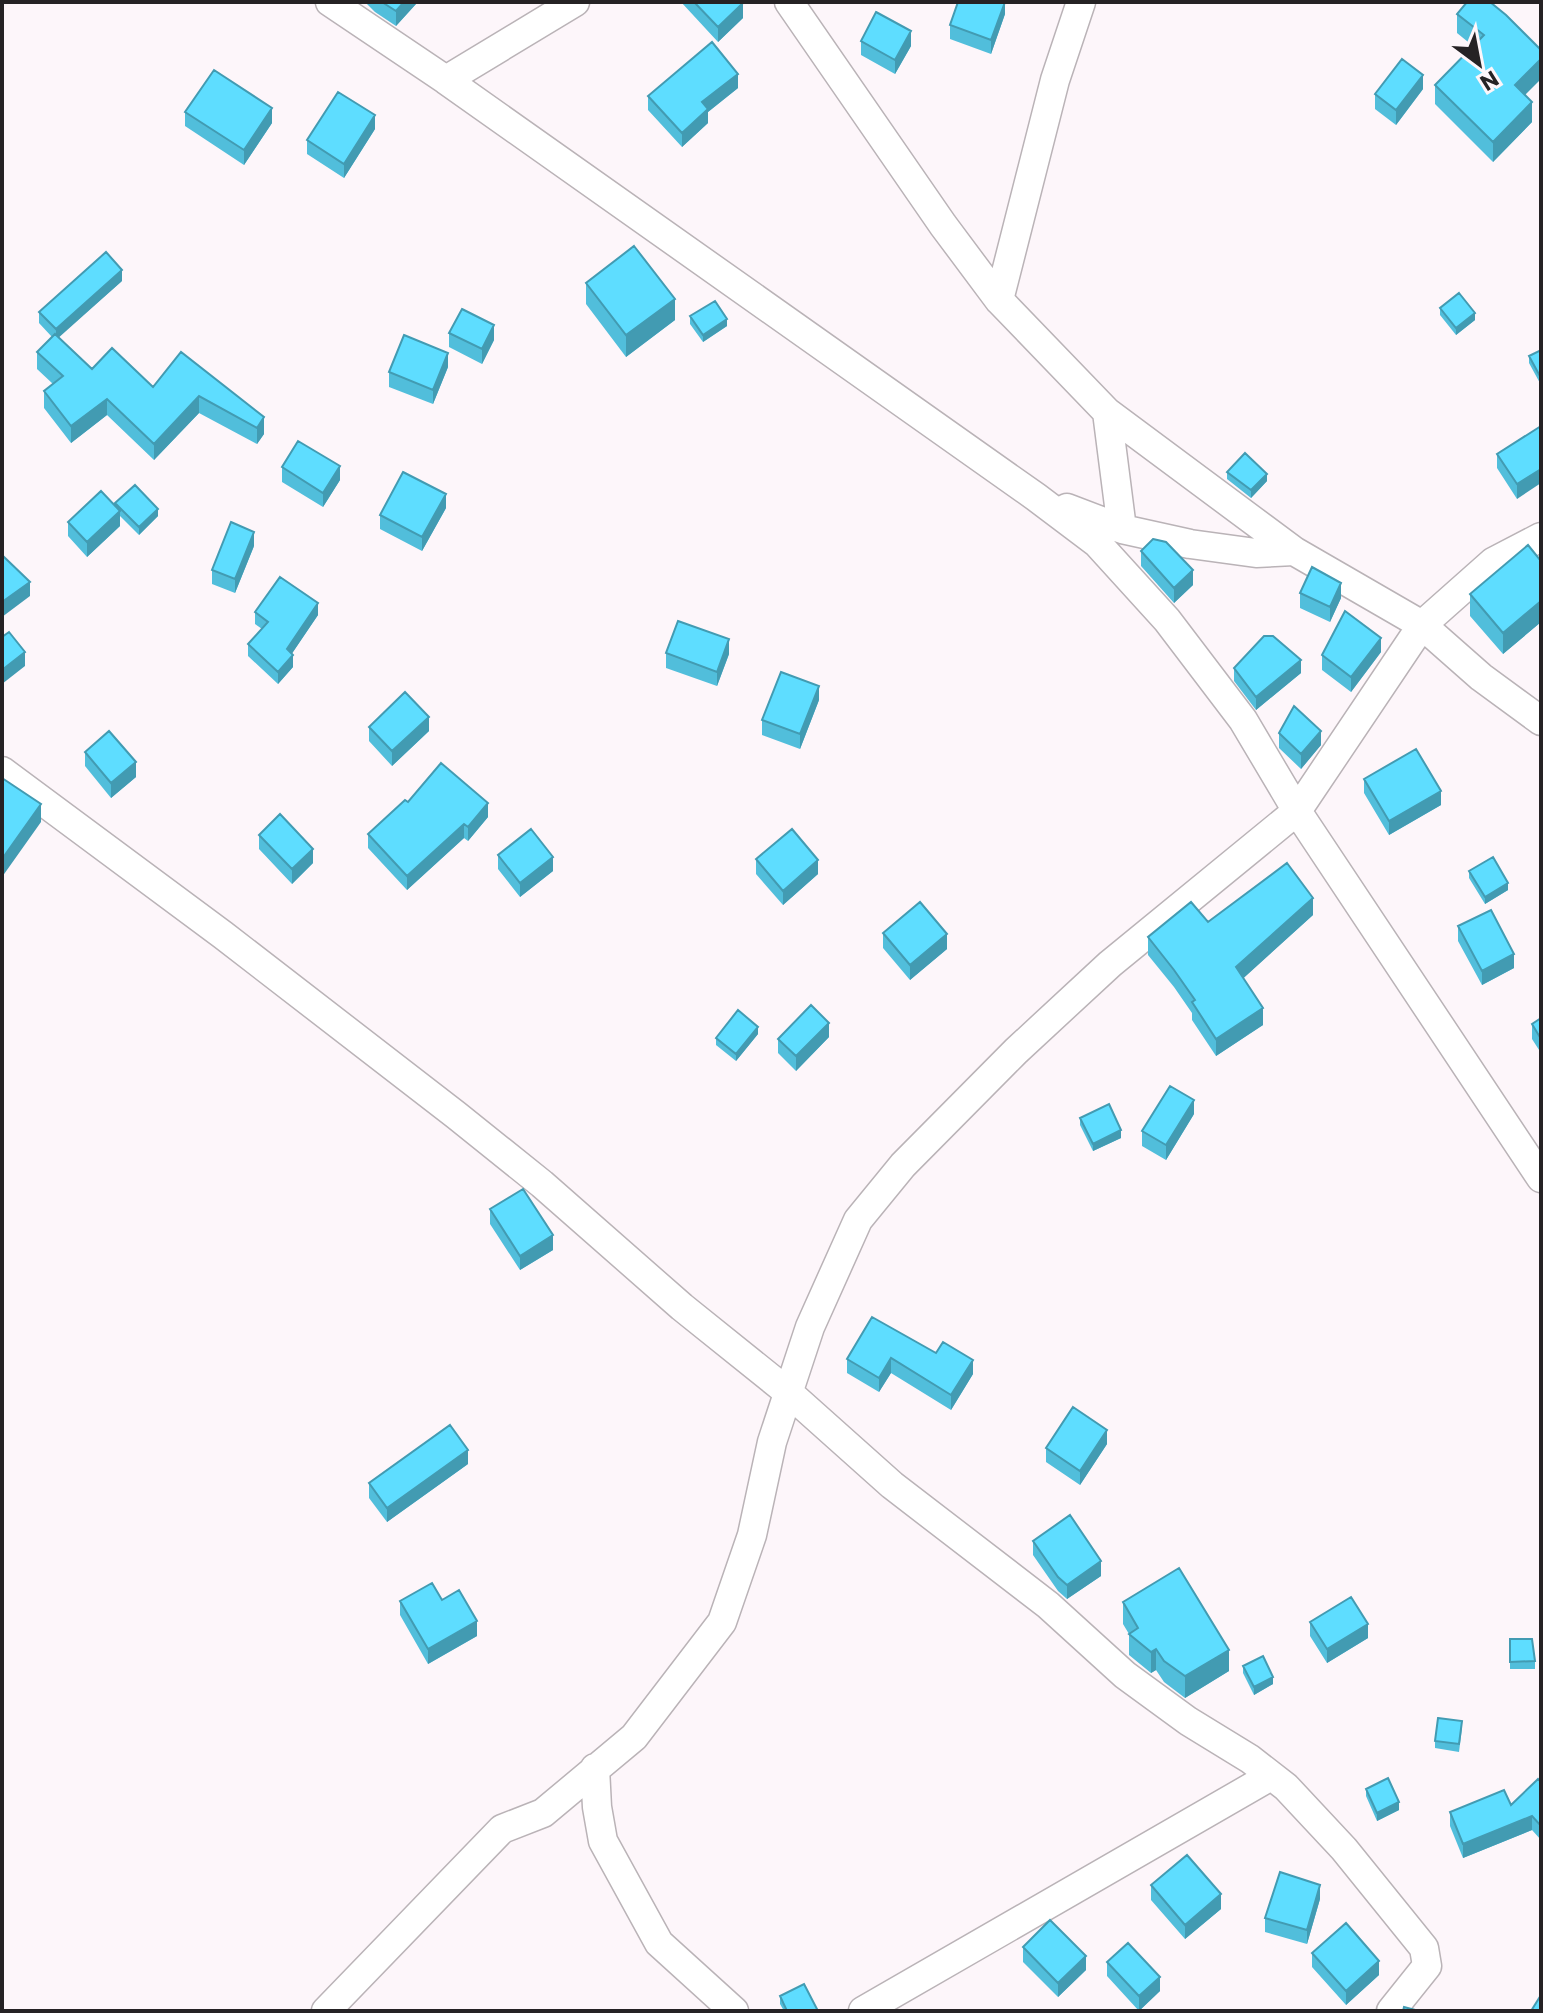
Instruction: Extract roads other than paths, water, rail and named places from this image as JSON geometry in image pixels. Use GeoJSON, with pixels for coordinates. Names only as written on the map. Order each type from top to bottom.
{"type":"FeatureCollection","features":[{"type":"Feature","properties":{"kind":"street"},"geometry":{"type":"LineString","coordinates":[[330,2],[446,80],[1097,543],[1167,620],[1243,720],[1297,811],[1541,1178]]}},
{"type":"Feature","properties":{"kind":"street"},"geometry":{"type":"LineString","coordinates":[[446,80],[575,2]]}},
{"type":"Feature","properties":{"kind":"street"},"geometry":{"type":"LineString","coordinates":[[789,2],[934,212],[999,300],[1107,412],[1294,551],[1422,625],[1481,677],[1541,721]]}},
{"type":"Feature","properties":{"kind":"street"},"geometry":{"type":"LineString","coordinates":[[999,300],[1055,80],[1081,2]]}},
{"type":"Feature","properties":{"kind":"street"},"geometry":{"type":"LineString","coordinates":[[1107,412],[1122,529]]}},
{"type":"Feature","properties":{"kind":"street"},"geometry":{"type":"LineString","coordinates":[[1036,497],[1122,529],[1190,544],[1256,553],[1294,551]]}},
{"type":"Feature","properties":{"kind":"street"},"geometry":{"type":"LineString","coordinates":[[326,2011],[502,1829],[543,1813],[634,1737],[722,1622],[752,1535],[772,1442],[810,1327],[858,1220],[903,1165],[1016,1051],[1110,964],[1297,811],[1422,625],[1493,562],[1541,537]]}},
{"type":"Feature","properties":{"kind":"street"},"geometry":{"type":"LineString","coordinates":[[2,771],[223,935],[542,1184],[682,1307],[789,1393],[892,1485],[1048,1605],[1125,1675],[1188,1721],[1250,1759],[1286,1787],[1344,1849],[1424,1948],[1427,1966],[1391,2011]]}},
{"type":"Feature","properties":{"kind":"street"},"geometry":{"type":"LineString","coordinates":[[595,1768],[603,1841],[659,1943],[734,2011]]}},
{"type":"Feature","properties":{"kind":"street"},"geometry":{"type":"LineString","coordinates":[[863,2011],[1271,1776]]}}]}
